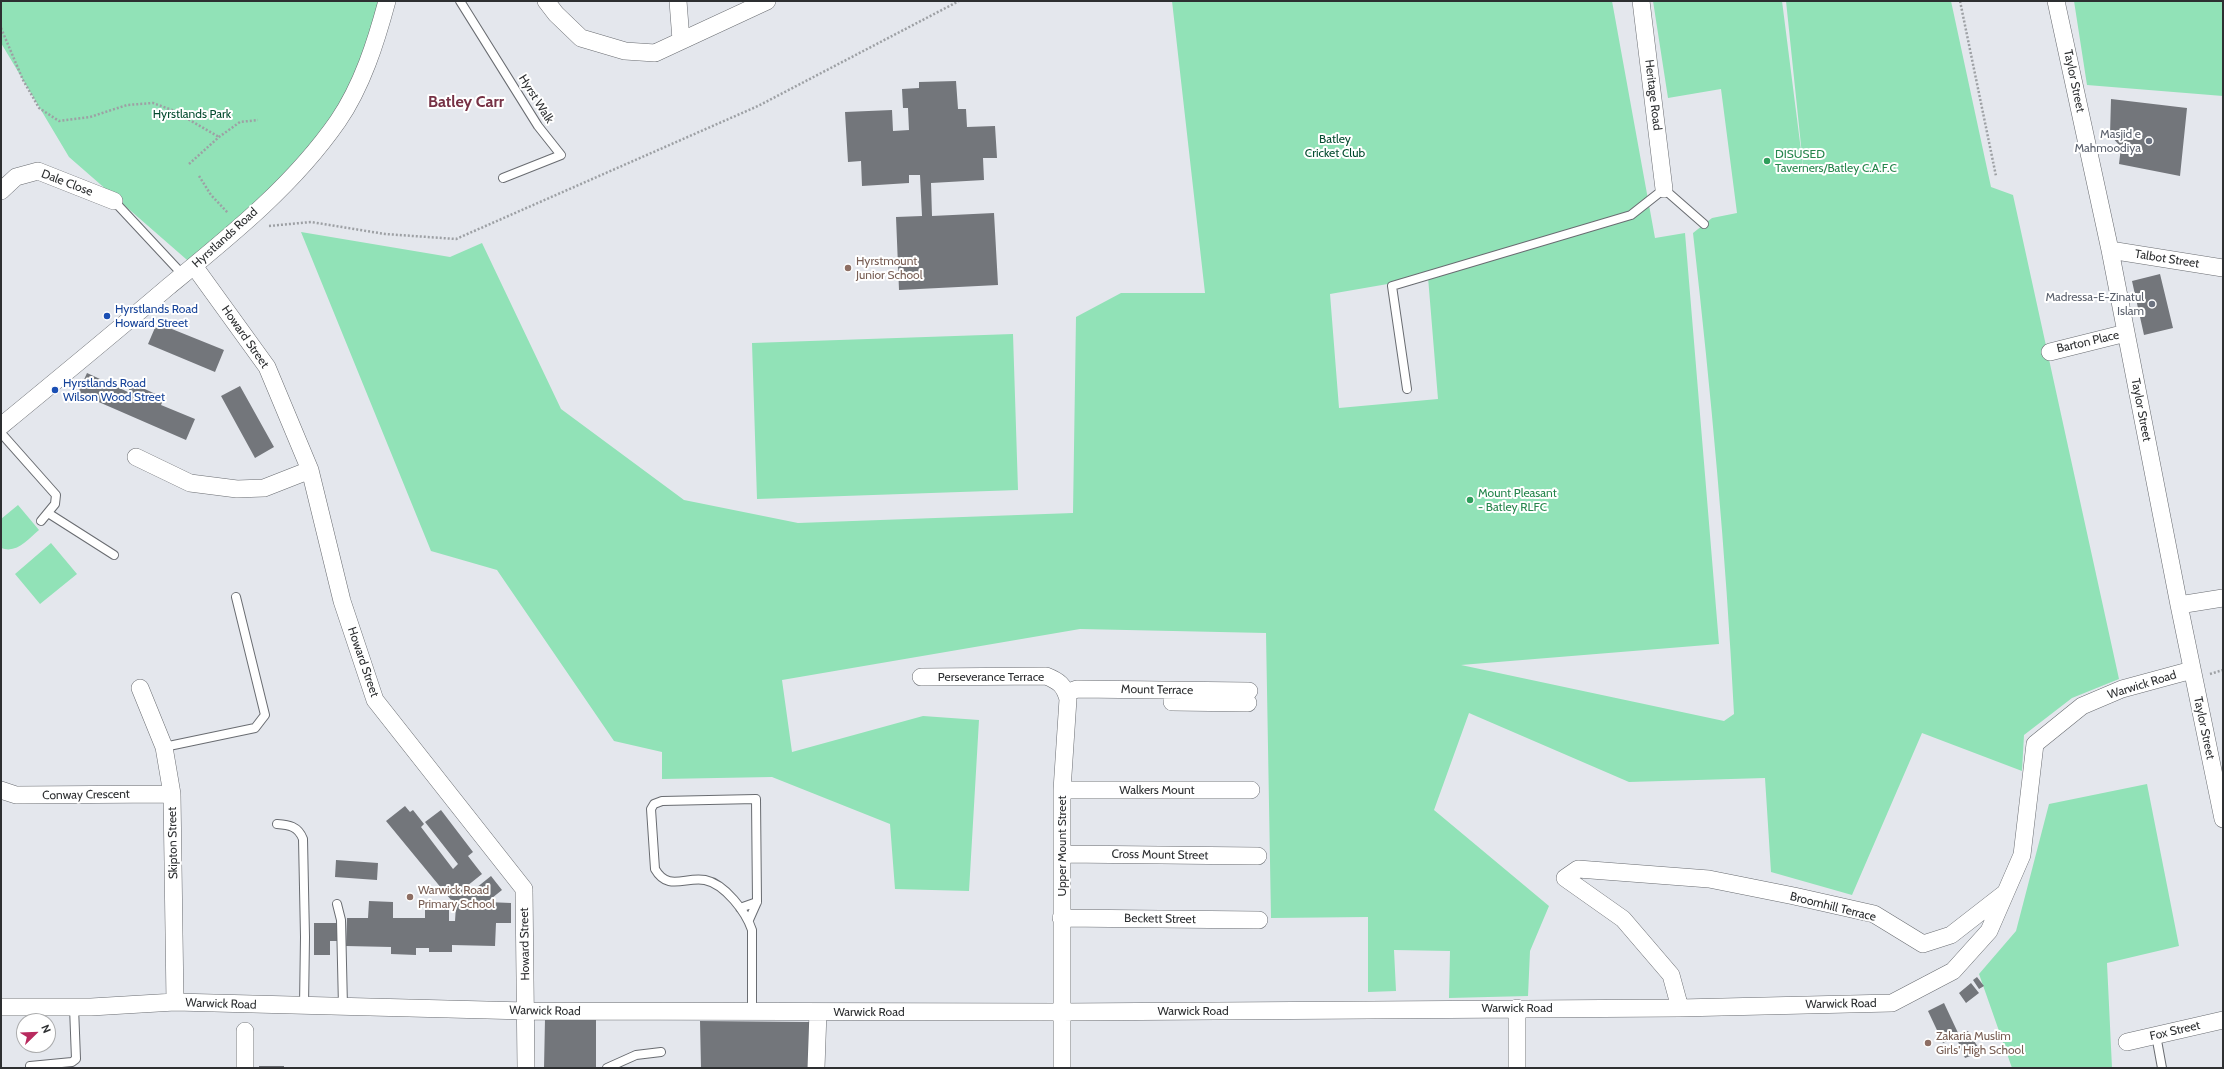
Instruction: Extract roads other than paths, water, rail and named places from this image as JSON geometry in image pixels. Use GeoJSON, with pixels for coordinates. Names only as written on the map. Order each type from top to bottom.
{"type":"FeatureCollection","features":[{"type":"Feature","properties":{"kind":"street","name":"Hyrstlands Road"},"geometry":{"type":"LineString","coordinates":[[1,426],[189,271],[302,167],[338,120],[360,79],[379,31],[387,1]]}},
{"type":"Feature","properties":{"kind":"street"},"geometry":{"type":"LineString","coordinates":[[546,1],[556,14],[581,38],[625,51],[655,53],[680,40],[767,1]]}},
{"type":"Feature","properties":{"kind":"street"},"geometry":{"type":"LineString","coordinates":[[678,1],[680,40]]}},
{"type":"Feature","properties":{"kind":"street","name":"Heritage Road"},"geometry":{"type":"LineString","coordinates":[[1641,1],[1664,189]]}},
{"type":"Feature","properties":{"kind":"street","name":"Taylor Street"},"geometry":{"type":"LineString","coordinates":[[2056,1],[2110,250],[2179,605],[2223,819]]}},
{"type":"Feature","properties":{"kind":"street","name":"Dale Close"},"geometry":{"type":"LineString","coordinates":[[1,191],[16,178],[38,171],[114,201]]}},
{"type":"Feature","properties":{"kind":"street","name":"Talbot Street"},"geometry":{"type":"LineString","coordinates":[[2110,250],[2223,268]]}},
{"type":"Feature","properties":{"kind":"street","name":"Howard Street"},"geometry":{"type":"LineString","coordinates":[[189,271],[267,367],[310,470],[342,601],[375,700],[524,889],[526,1068]]}},
{"type":"Feature","properties":{"kind":"street","name":"Barton Place"},"geometry":{"type":"LineString","coordinates":[[2050,352],[2126,333]]}},
{"type":"Feature","properties":{"kind":"street"},"geometry":{"type":"LineString","coordinates":[[136,457],[190,483],[237,489],[264,488],[310,470]]}},
{"type":"Feature","properties":{"kind":"street"},"geometry":{"type":"LineString","coordinates":[[2179,605],[2223,598]]}},
{"type":"Feature","properties":{"kind":"street","name":"Warwick Road"},"geometry":{"type":"LineString","coordinates":[[1,1007],[74,1007],[175,1002],[526,1010],[1061,1012],[1680,1008],[1892,1003],[1953,971],[1989,932],[2022,855],[2035,744],[2082,706],[2122,689],[2192,670]]}},
{"type":"Feature","properties":{"kind":"street","name":"Perseverance Terrace"},"geometry":{"type":"LineString","coordinates":[[921,677],[1046,676],[1064,691]]}},
{"type":"Feature","properties":{"kind":"street","name":"Skipton Street"},"geometry":{"type":"LineString","coordinates":[[140,688],[164,747],[172,794],[175,1002]]}},
{"type":"Feature","properties":{"kind":"street","name":"Mount Terrace"},"geometry":{"type":"LineString","coordinates":[[1064,691],[1077,689],[1249,697]]}},
{"type":"Feature","properties":{"kind":"street","name":"Upper Mount Street"},"geometry":{"type":"LineString","coordinates":[[1062,1068],[1061,918],[1064,691]]}},
{"type":"Feature","properties":{"kind":"street","name":"Conway Crescent"},"geometry":{"type":"LineString","coordinates":[[1,790],[16,796],[172,794]]}},
{"type":"Feature","properties":{"kind":"street","name":"Walkers Mount"},"geometry":{"type":"LineString","coordinates":[[1062,790],[1251,790]]}},
{"type":"Feature","properties":{"kind":"street","name":"Cross Mount Street"},"geometry":{"type":"LineString","coordinates":[[1062,854],[1258,856]]}},
{"type":"Feature","properties":{"kind":"street","name":"Broomhill Terrace"},"geometry":{"type":"LineString","coordinates":[[1680,1008],[1671,975],[1623,919],[1565,878],[1578,869],[1709,879],[1874,914],[1923,944],[1951,935],[2007,892]]}},
{"type":"Feature","properties":{"kind":"street","name":"Beckett Street"},"geometry":{"type":"LineString","coordinates":[[1061,918],[1258,920]]}},
{"type":"Feature","properties":{"kind":"street"},"geometry":{"type":"LineString","coordinates":[[1517,1008],[1517,1068]]}},
{"type":"Feature","properties":{"kind":"street"},"geometry":{"type":"LineString","coordinates":[[816,1068],[818,1012]]}},
{"type":"Feature","properties":{"kind":"street","name":"Fox Street"},"geometry":{"type":"LineString","coordinates":[[2127,1042],[2223,1020]]}},
{"type":"Feature","properties":{"kind":"street"},"geometry":{"type":"LineString","coordinates":[[245,1030],[245,1068]]}},
{"type":"Feature","properties":{"kind":"lane","name":"Hyrst Walk"},"geometry":{"type":"LineString","coordinates":[[460,1],[538,126],[561,155],[503,178]]}},
{"type":"Feature","properties":{"kind":"lane"},"geometry":{"type":"LineString","coordinates":[[1407,389],[1392,286],[1631,215],[1664,189],[1704,224]]}},
{"type":"Feature","properties":{"kind":"lane"},"geometry":{"type":"LineString","coordinates":[[114,201],[189,271]]}},
{"type":"Feature","properties":{"kind":"lane"},"geometry":{"type":"LineString","coordinates":[[1,433],[56,496],[55,504],[41,521]]}},
{"type":"Feature","properties":{"kind":"lane"},"geometry":{"type":"LineString","coordinates":[[48,513],[114,555]]}},
{"type":"Feature","properties":{"kind":"lane"},"geometry":{"type":"LineString","coordinates":[[164,747],[255,728],[265,715],[236,597]]}},
{"type":"Feature","properties":{"kind":"lane"},"geometry":{"type":"LineString","coordinates":[[749,920],[757,902],[756,799],[662,800],[654,804],[651,809],[655,869],[659,876],[670,882],[705,880],[727,891],[749,920],[752,930],[752,1012]]}},
{"type":"Feature","properties":{"kind":"lane"},"geometry":{"type":"LineString","coordinates":[[277,824],[295,827],[300,832],[303,839],[305,937],[304,1006]]}},
{"type":"Feature","properties":{"kind":"lane"},"geometry":{"type":"LineString","coordinates":[[740,908],[757,902]]}},
{"type":"Feature","properties":{"kind":"lane"},"geometry":{"type":"LineString","coordinates":[[337,904],[341,920],[343,1007]]}},
{"type":"Feature","properties":{"kind":"lane"},"geometry":{"type":"LineString","coordinates":[[30,1066],[72,1062],[76,1059],[74,1007]]}},
{"type":"Feature","properties":{"kind":"lane"},"geometry":{"type":"LineString","coordinates":[[2156,1035],[2162,1068]]}},
{"type":"Feature","properties":{"kind":"lane"},"geometry":{"type":"LineString","coordinates":[[607,1068],[636,1055],[661,1052]]}},
{"type":"Feature","properties":{"kind":"place","name":"Masjid e Mahmoodiya"},"geometry":{"type":"Point","coordinates":[2149,141]}},
{"type":"Feature","properties":{"kind":"place","name":"DISUSED Taverners/Batley C.A.F.C"},"geometry":{"type":"Point","coordinates":[1767,161]}},
{"type":"Feature","properties":{"kind":"place","name":"Hyrstmount Junior School"},"geometry":{"type":"Point","coordinates":[848,268]}},
{"type":"Feature","properties":{"kind":"place","name":"Madressa-E-Zinatul Islam"},"geometry":{"type":"Point","coordinates":[2152,304]}},
{"type":"Feature","properties":{"kind":"place","name":"Hyrstlands Road Howard Street"},"geometry":{"type":"Point","coordinates":[107,316]}},
{"type":"Feature","properties":{"kind":"place","name":"Hyrstlands Road Wilson Wood Street"},"geometry":{"type":"Point","coordinates":[55,390]}},
{"type":"Feature","properties":{"kind":"place","name":"Mount Pleasant - Batley RLFC"},"geometry":{"type":"Point","coordinates":[1470,500]}},
{"type":"Feature","properties":{"kind":"place","name":"Warwick Road Primary School"},"geometry":{"type":"Point","coordinates":[410,897]}},
{"type":"Feature","properties":{"kind":"place","name":"Zakaria Muslim Girls' High School"},"geometry":{"type":"Point","coordinates":[1928,1043]}},
{"type":"Feature","properties":{"kind":"district","name":"Batley Carr"},"geometry":{"type":"Point","coordinates":[466,102]}},
{"type":"Feature","properties":{"kind":"park label","name":"Hyrstlands Park"},"geometry":{"type":"Point","coordinates":[192,114]}},
{"type":"Feature","properties":{"kind":"park label","name":"Batley Cricket Club"},"geometry":{"type":"Point","coordinates":[1335,146]}}]}
